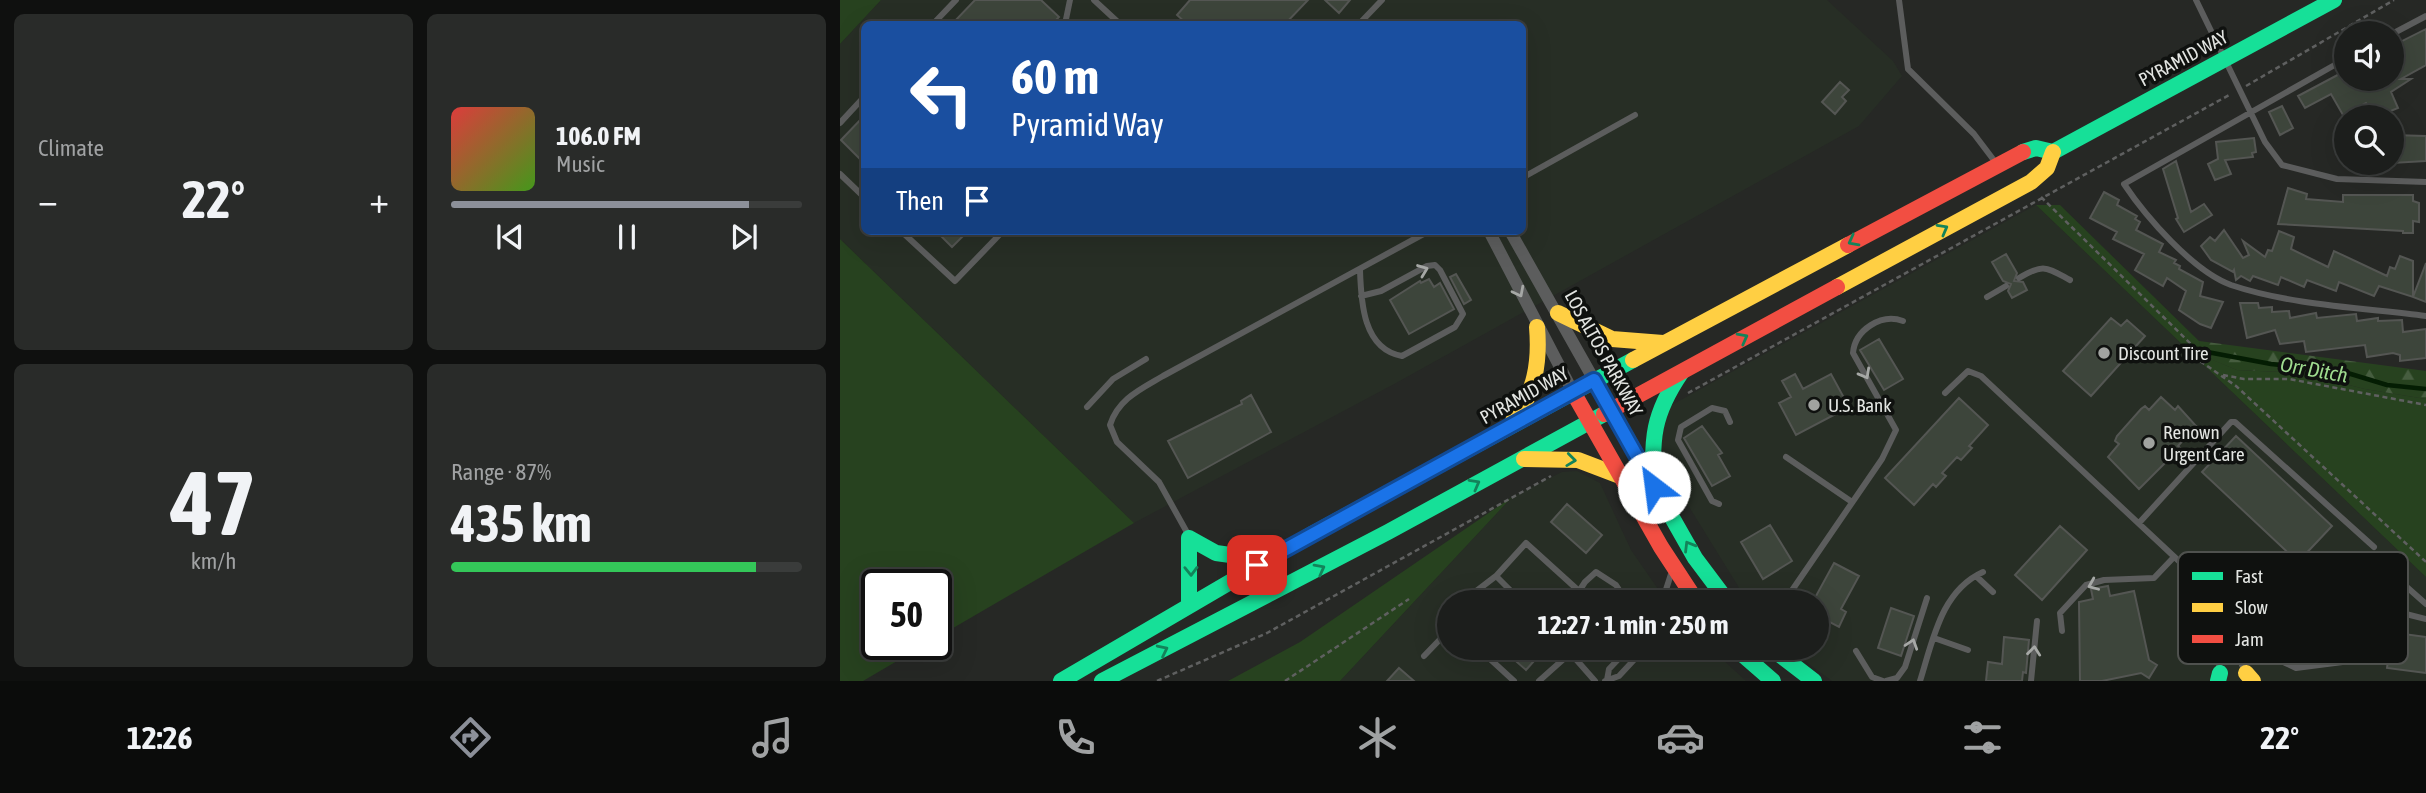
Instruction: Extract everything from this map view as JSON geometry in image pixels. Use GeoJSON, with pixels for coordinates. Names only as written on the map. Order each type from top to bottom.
{"type":"FeatureCollection","features":[{"type":"Feature","properties":{"kind":"main road","name":"PYRAMID WAY"},"geometry":{"type":"LineString","coordinates":[[1060,681],[1266,560],[1997,164],[2036,148],[2053,152],[2334,0]]}},
{"type":"Feature","properties":{"kind":"main road","name":"PYRAMID WAY"},"geometry":{"type":"LineString","coordinates":[[1102,681],[1242,611],[2027,183],[2050,166],[2053,152]]}},
{"type":"Feature","properties":{"kind":"main road"},"geometry":{"type":"LineString","coordinates":[[1558,313],[1612,339],[1664,343]]}},
{"type":"Feature","properties":{"kind":"main road"},"geometry":{"type":"LineString","coordinates":[[1504,430],[1528,401],[1533,387],[1539,344],[1537,327]]}},
{"type":"Feature","properties":{"kind":"main road"},"geometry":{"type":"LineString","coordinates":[[1654,487],[1654,420],[1666,394],[1683,370]]}},
{"type":"Feature","properties":{"kind":"main road","name":"LOS ALTOS PARKWAY"},"geometry":{"type":"LineString","coordinates":[[1594,380],[1695,558],[1719,590]]}},
{"type":"Feature","properties":{"kind":"main road"},"geometry":{"type":"LineString","coordinates":[[1573,392],[1689,590]]}},
{"type":"Feature","properties":{"kind":"main road"},"geometry":{"type":"LineString","coordinates":[[1520,460],[1578,460],[1620,476]]}},
{"type":"Feature","properties":{"kind":"main road"},"geometry":{"type":"LineString","coordinates":[[1189,538],[1216,553],[1266,560]]}},
{"type":"Feature","properties":{"kind":"main road"},"geometry":{"type":"LineString","coordinates":[[1189,538],[1192,581],[1189,605]]}},
{"type":"Feature","properties":{"kind":"main road"},"geometry":{"type":"LineString","coordinates":[[1749,660],[1773,681]]}},
{"type":"Feature","properties":{"kind":"main road"},"geometry":{"type":"LineString","coordinates":[[1788,660],[1814,681]]}},
{"type":"Feature","properties":{"kind":"street"},"geometry":{"type":"LineString","coordinates":[[1491,235],[1573,392]]}},
{"type":"Feature","properties":{"kind":"street","name":"LOS ALTOS PARKWAY"},"geometry":{"type":"LineString","coordinates":[[1512,235],[1594,380]]}},
{"type":"Feature","properties":{"kind":"lane"},"geometry":{"type":"LineString","coordinates":[[936,21],[956,0]]}},
{"type":"Feature","properties":{"kind":"lane"},"geometry":{"type":"LineString","coordinates":[[1066,21],[1070,0]]}},
{"type":"Feature","properties":{"kind":"lane"},"geometry":{"type":"LineString","coordinates":[[1094,0],[1117,21]]}},
{"type":"Feature","properties":{"kind":"lane"},"geometry":{"type":"LineString","coordinates":[[1362,21],[1382,0]]}},
{"type":"Feature","properties":{"kind":"lane"},"geometry":{"type":"LineString","coordinates":[[1899,0],[1908,69],[1974,134],[1997,164]]}},
{"type":"Feature","properties":{"kind":"lane"},"geometry":{"type":"LineString","coordinates":[[2196,0],[2265,142],[2282,165],[2337,179],[2426,182]]}},
{"type":"Feature","properties":{"kind":"lane"},"geometry":{"type":"LineString","coordinates":[[2404,28],[2426,16]]}},
{"type":"Feature","properties":{"kind":"lane"},"geometry":{"type":"LineString","coordinates":[[2334,65],[2124,184],[2138,206],[2202,269],[2230,284],[2280,296],[2426,316]]}},
{"type":"Feature","properties":{"kind":"lane"},"geometry":{"type":"LineString","coordinates":[[840,123],[861,100]]}},
{"type":"Feature","properties":{"kind":"lane"},"geometry":{"type":"LineString","coordinates":[[1526,176],[1635,115]]}},
{"type":"Feature","properties":{"kind":"lane"},"geometry":{"type":"LineString","coordinates":[[840,174],[861,194]]}},
{"type":"Feature","properties":{"kind":"lane"},"geometry":{"type":"LineString","coordinates":[[905,235],[955,281],[999,235]]}},
{"type":"Feature","properties":{"kind":"lane"},"geometry":{"type":"LineString","coordinates":[[1189,538],[1159,482],[1117,442],[1110,425],[1114,411],[1128,397],[1163,376],[1422,235]]}},
{"type":"Feature","properties":{"kind":"lane"},"geometry":{"type":"LineString","coordinates":[[1360,270],[1361,296],[1363,315],[1382,349],[1402,356],[1455,327],[1463,314],[1435,265],[1427,266],[1381,291],[1361,296]]}},
{"type":"Feature","properties":{"kind":"lane"},"geometry":{"type":"LineString","coordinates":[[2020,278],[2045,267],[2070,280]]}},
{"type":"Feature","properties":{"kind":"lane"},"geometry":{"type":"LineString","coordinates":[[1987,297],[2006,286]]}},
{"type":"Feature","properties":{"kind":"lane"},"geometry":{"type":"LineString","coordinates":[[1792,590],[1882,459],[1896,430],[1853,353],[1854,342],[1860,334],[1882,319],[1891,317],[1903,321]]}},
{"type":"Feature","properties":{"kind":"lane"},"geometry":{"type":"LineString","coordinates":[[1087,407],[1113,379],[1146,359]]}},
{"type":"Feature","properties":{"kind":"lane"},"geometry":{"type":"LineString","coordinates":[[1945,393],[1968,371],[1976,371],[2178,561]]}},
{"type":"Feature","properties":{"kind":"lane"},"geometry":{"type":"LineString","coordinates":[[1719,504],[1712,501],[1678,440],[1681,427],[1712,408],[1725,411],[1730,422]]}},
{"type":"Feature","properties":{"kind":"lane"},"geometry":{"type":"LineString","coordinates":[[2139,523],[2231,422],[2235,422],[2374,547]]}},
{"type":"Feature","properties":{"kind":"lane"},"geometry":{"type":"LineString","coordinates":[[1786,457],[1852,502]]}},
{"type":"Feature","properties":{"kind":"lane"},"geometry":{"type":"LineString","coordinates":[[1478,590],[1496,576],[1526,543],[1578,590]]}},
{"type":"Feature","properties":{"kind":"lane"},"geometry":{"type":"LineString","coordinates":[[2062,631],[2060,614],[2086,584],[2104,580],[2154,578],[2174,557]]}},
{"type":"Feature","properties":{"kind":"lane"},"geometry":{"type":"LineString","coordinates":[[1666,590],[1673,566]]}},
{"type":"Feature","properties":{"kind":"lane"},"geometry":{"type":"LineString","coordinates":[[1580,590],[1597,572],[1619,590]]}},
{"type":"Feature","properties":{"kind":"lane"},"geometry":{"type":"LineString","coordinates":[[1920,681],[1934,638],[1956,591],[1966,580],[1983,572]]}},
{"type":"Feature","properties":{"kind":"lane"},"geometry":{"type":"LineString","coordinates":[[1496,576],[1510,590]]}},
{"type":"Feature","properties":{"kind":"lane"},"geometry":{"type":"LineString","coordinates":[[1976,576],[1993,592]]}},
{"type":"Feature","properties":{"kind":"lane"},"geometry":{"type":"LineString","coordinates":[[2408,587],[2426,604]]}},
{"type":"Feature","properties":{"kind":"lane"},"geometry":{"type":"LineString","coordinates":[[1856,651],[1872,677],[1885,681],[1897,678],[1905,667],[1927,598]]}},
{"type":"Feature","properties":{"kind":"lane"},"geometry":{"type":"LineString","coordinates":[[2408,614],[2426,619]]}},
{"type":"Feature","properties":{"kind":"lane"},"geometry":{"type":"LineString","coordinates":[[2031,681],[2037,621]]}},
{"type":"Feature","properties":{"kind":"lane"},"geometry":{"type":"LineString","coordinates":[[1934,638],[1969,650]]}},
{"type":"Feature","properties":{"kind":"lane"},"geometry":{"type":"LineString","coordinates":[[1424,656],[1437,642]]}},
{"type":"Feature","properties":{"kind":"lane"},"geometry":{"type":"LineString","coordinates":[[1491,660],[1514,681]]}},
{"type":"Feature","properties":{"kind":"lane"},"geometry":{"type":"LineString","coordinates":[[1539,681],[1560,660]]}},
{"type":"Feature","properties":{"kind":"lane"},"geometry":{"type":"LineString","coordinates":[[1579,660],[1595,681]]}},
{"type":"Feature","properties":{"kind":"lane"},"geometry":{"type":"LineString","coordinates":[[1606,680],[1609,669],[1618,660]]}},
{"type":"Feature","properties":{"kind":"lane"},"geometry":{"type":"LineString","coordinates":[[1606,680],[1619,676],[1634,660]]}},
{"type":"Feature","properties":{"kind":"lane"},"geometry":{"type":"LineString","coordinates":[[2288,664],[2296,668],[2327,664]]}},
{"type":"Feature","properties":{"kind":"path"},"geometry":{"type":"LineString","coordinates":[[1681,398],[2240,89],[2394,0]]}},
{"type":"Feature","properties":{"kind":"path"},"geometry":{"type":"LineString","coordinates":[[2027,183],[2191,344],[2200,361],[2219,374],[2426,562]]}},
{"type":"Feature","properties":{"kind":"path"},"geometry":{"type":"LineString","coordinates":[[2219,374],[2244,379],[2289,379],[2426,405]]}},
{"type":"Feature","properties":{"kind":"path"},"geometry":{"type":"LineString","coordinates":[[1157,681],[1267,633],[1552,475]]}},
{"type":"Feature","properties":{"kind":"path"},"geometry":{"type":"LineString","coordinates":[[1285,681],[1409,599]]}},
{"type":"Feature","properties":{"kind":"shaded area"},"geometry":{"type":"Polygon","coordinates":[[[881,0],[1827,0],[1893,61],[1902,76],[1859,126],[1396,383],[1134,523],[840,239],[840,44],[861,21],[861,235],[1526,235],[1526,21],[861,21],[881,0]]]}},
{"type":"Feature","properties":{"kind":"shaded area"},"geometry":{"type":"Polygon","coordinates":[[[2036,205],[2400,552],[2178,552],[2178,664],[2408,664],[2408,560],[2426,577],[2426,681],[1832,681],[1803,660],[1829,660],[1829,590],[1739,590],[1662,463],[1658,445],[1670,406],[2036,205]]]}},
{"type":"Feature","properties":{"kind":"shaded area"},"geometry":{"type":"Polygon","coordinates":[[[1577,471],[1600,483],[1631,550],[1659,590],[1437,590],[1437,660],[1723,660],[1746,681],[1340,681],[1512,497],[1562,472],[1577,471]]]}},
{"type":"Feature","properties":{"kind":"green space"},"geometry":{"type":"Polygon","coordinates":[[[840,0],[881,0],[861,21],[840,44],[840,0]]]}},
{"type":"Feature","properties":{"kind":"green space"},"geometry":{"type":"Polygon","coordinates":[[[2036,205],[2060,205],[2199,341],[2204,356],[2237,370],[2302,373],[2365,389],[2426,399],[2426,577],[2408,560],[2408,552],[2400,552],[2036,205]]]}},
{"type":"Feature","properties":{"kind":"green space"},"geometry":{"type":"Polygon","coordinates":[[[840,239],[1134,523],[952,629],[952,569],[861,569],[861,660],[899,660],[863,681],[840,681],[840,239]]]}},
{"type":"Feature","properties":{"kind":"green space"},"geometry":{"type":"Polygon","coordinates":[[[2199,341],[2426,371],[2426,399],[2365,389],[2302,373],[2237,370],[2203,356],[2199,341]]]}},
{"type":"Feature","properties":{"kind":"green space"},"geometry":{"type":"Polygon","coordinates":[[[1512,497],[1340,681],[1228,681],[1300,642],[1512,497]]]}},
{"type":"Feature","properties":{"kind":"building"},"geometry":{"type":"Polygon","coordinates":[[[975,0],[1041,0],[1059,17],[1055,21],[955,21],[975,0]]]}},
{"type":"Feature","properties":{"kind":"building"},"geometry":{"type":"Polygon","coordinates":[[[1190,0],[1308,0],[1288,21],[1184,21],[1177,15],[1190,0]]]}},
{"type":"Feature","properties":{"kind":"building"},"geometry":{"type":"Polygon","coordinates":[[[1325,0],[1350,0],[1339,13],[1325,0]]]}},
{"type":"Feature","properties":{"kind":"building"},"geometry":{"type":"Polygon","coordinates":[[[2426,29],[2426,65],[2404,77],[2404,40],[2426,29]]]}},
{"type":"Feature","properties":{"kind":"building"},"geometry":{"type":"Polygon","coordinates":[[[2334,77],[2334,91],[2393,91],[2397,105],[2337,105],[2331,94],[2305,108],[2298,96],[2334,77]]]}},
{"type":"Feature","properties":{"kind":"building"},"geometry":{"type":"Polygon","coordinates":[[[1840,82],[1849,90],[1842,97],[1846,101],[1835,114],[1822,102],[1840,82]]]}},
{"type":"Feature","properties":{"kind":"building"},"geometry":{"type":"Polygon","coordinates":[[[2282,106],[2293,128],[2280,135],[2269,112],[2282,106]]]}},
{"type":"Feature","properties":{"kind":"building"},"geometry":{"type":"Polygon","coordinates":[[[861,119],[861,160],[841,140],[861,119]]]}},
{"type":"Feature","properties":{"kind":"building"},"geometry":{"type":"Polygon","coordinates":[[[2404,135],[2426,136],[2426,161],[2404,162],[2404,135]]]}},
{"type":"Feature","properties":{"kind":"building"},"geometry":{"type":"Polygon","coordinates":[[[2254,138],[2256,152],[2252,153],[2253,157],[2225,160],[2231,174],[2215,180],[2208,164],[2218,159],[2216,142],[2254,138]]]}},
{"type":"Feature","properties":{"kind":"building"},"geometry":{"type":"Polygon","coordinates":[[[2176,161],[2191,212],[2204,204],[2212,215],[2184,232],[2176,219],[2178,218],[2163,169],[2176,161]]]}},
{"type":"Feature","properties":{"kind":"building"},"geometry":{"type":"Polygon","coordinates":[[[2288,188],[2307,194],[2306,199],[2343,202],[2343,195],[2413,195],[2413,201],[2419,203],[2419,222],[2413,221],[2413,233],[2278,224],[2288,188]]]}},
{"type":"Feature","properties":{"kind":"building"},"geometry":{"type":"Polygon","coordinates":[[[2104,192],[2119,200],[2117,205],[2137,216],[2135,219],[2140,222],[2136,230],[2163,244],[2159,252],[2176,260],[2174,263],[2180,266],[2179,269],[2203,282],[2200,296],[2223,302],[2211,328],[2179,310],[2186,291],[2167,278],[2163,286],[2135,270],[2144,254],[2113,239],[2117,232],[2090,218],[2104,192]]]}},
{"type":"Feature","properties":{"kind":"building"},"geometry":{"type":"Polygon","coordinates":[[[2224,230],[2243,258],[2249,255],[2243,241],[2265,257],[2268,250],[2272,251],[2279,231],[2294,237],[2291,249],[2328,267],[2334,251],[2387,276],[2390,267],[2395,269],[2400,256],[2413,261],[2413,297],[2379,286],[2374,296],[2339,282],[2336,291],[2307,280],[2304,287],[2281,277],[2278,285],[2253,276],[2250,281],[2241,276],[2236,280],[2234,270],[2233,272],[2211,260],[2201,246],[2210,237],[2215,241],[2224,230]]]}},
{"type":"Feature","properties":{"kind":"building"},"geometry":{"type":"Polygon","coordinates":[[[940,235],[964,235],[952,247],[940,235]]]}},
{"type":"Feature","properties":{"kind":"building"},"geometry":{"type":"Polygon","coordinates":[[[2006,254],[2017,273],[2014,281],[2023,282],[2027,290],[2012,298],[2008,291],[2011,284],[2003,281],[1992,262],[2006,254]]]}},
{"type":"Feature","properties":{"kind":"building"},"geometry":{"type":"Polygon","coordinates":[[[2426,263],[2426,302],[2413,297],[2426,263]]]}},
{"type":"Feature","properties":{"kind":"building"},"geometry":{"type":"Polygon","coordinates":[[[1456,274],[1471,300],[1464,304],[1450,277],[1456,274]]]}},
{"type":"Feature","properties":{"kind":"building"},"geometry":{"type":"Polygon","coordinates":[[[1429,279],[1434,287],[1440,283],[1454,309],[1409,334],[1390,300],[1420,281],[1421,283],[1429,279]]]}},
{"type":"Feature","properties":{"kind":"building"},"geometry":{"type":"Polygon","coordinates":[[[2240,303],[2258,303],[2259,308],[2272,307],[2272,312],[2289,311],[2290,318],[2316,313],[2317,318],[2356,314],[2357,321],[2378,318],[2378,321],[2402,320],[2403,332],[2426,329],[2426,358],[2400,361],[2400,355],[2393,353],[2367,357],[2365,345],[2306,352],[2304,341],[2280,344],[2275,330],[2247,338],[2240,303]]]}},
{"type":"Feature","properties":{"kind":"building","name":"Discount Tire"},"geometry":{"type":"Polygon","coordinates":[[[2111,318],[2121,326],[2127,320],[2145,336],[2091,396],[2063,371],[2111,318]]]}},
{"type":"Feature","properties":{"kind":"building"},"geometry":{"type":"Polygon","coordinates":[[[1879,339],[1903,379],[1884,390],[1860,350],[1879,339]]]}},
{"type":"Feature","properties":{"kind":"building","name":"U.S. Bank"},"geometry":{"type":"Polygon","coordinates":[[[1795,374],[1803,389],[1831,374],[1849,407],[1796,435],[1779,403],[1791,397],[1782,381],[1795,374]]]}},
{"type":"Feature","properties":{"kind":"building"},"geometry":{"type":"Polygon","coordinates":[[[1251,395],[1271,432],[1188,478],[1168,441],[1242,404],[1241,401],[1251,395]]]}},
{"type":"Feature","properties":{"kind":"building","name":"Renown Urgent Care"},"geometry":{"type":"Polygon","coordinates":[[[2161,397],[2175,410],[2178,406],[2196,426],[2178,446],[2180,448],[2139,489],[2108,457],[2119,444],[2115,441],[2117,436],[2141,409],[2145,406],[2149,410],[2161,397]]]}},
{"type":"Feature","properties":{"kind":"building"},"geometry":{"type":"Polygon","coordinates":[[[1959,398],[1988,425],[1969,446],[1972,448],[1961,460],[1957,457],[1942,473],[1946,476],[1936,487],[1933,484],[1914,505],[1885,478],[1959,398]]]}},
{"type":"Feature","properties":{"kind":"building"},"geometry":{"type":"Polygon","coordinates":[[[1702,426],[1722,453],[1718,455],[1730,476],[1712,486],[1684,438],[1702,426]]]}},
{"type":"Feature","properties":{"kind":"building"},"geometry":{"type":"Polygon","coordinates":[[[2236,436],[2332,526],[2307,552],[2287,552],[2202,472],[2236,436]]]}},
{"type":"Feature","properties":{"kind":"building"},"geometry":{"type":"Polygon","coordinates":[[[1567,504],[1602,535],[1586,553],[1551,522],[1567,504]]]}},
{"type":"Feature","properties":{"kind":"building"},"geometry":{"type":"Polygon","coordinates":[[[1770,525],[1792,561],[1763,579],[1741,542],[1770,525]]]}},
{"type":"Feature","properties":{"kind":"building"},"geometry":{"type":"Polygon","coordinates":[[[2060,526],[2087,550],[2042,600],[2015,575],[2060,526]]]}},
{"type":"Feature","properties":{"kind":"building"},"geometry":{"type":"Polygon","coordinates":[[[1834,563],[1859,576],[1841,609],[1846,612],[1839,627],[1829,622],[1829,590],[1819,590],[1834,563]]]}},
{"type":"Feature","properties":{"kind":"building"},"geometry":{"type":"Polygon","coordinates":[[[2108,586],[2110,596],[2134,591],[2149,660],[2157,665],[2149,678],[2141,673],[2102,681],[2080,681],[2079,602],[2093,599],[2091,589],[2108,586]]]}},
{"type":"Feature","properties":{"kind":"building"},"geometry":{"type":"Polygon","coordinates":[[[1891,608],[1914,616],[1901,656],[1878,648],[1891,608]]]}},
{"type":"Feature","properties":{"kind":"building"},"geometry":{"type":"Polygon","coordinates":[[[2408,635],[2426,637],[2426,673],[2387,668],[2388,664],[2408,664],[2408,635]]]}},
{"type":"Feature","properties":{"kind":"building"},"geometry":{"type":"Polygon","coordinates":[[[2004,637],[2029,640],[2026,673],[2023,672],[2022,681],[1986,681],[1988,662],[2002,664],[2004,637]]]}},
{"type":"Feature","properties":{"kind":"building"},"geometry":{"type":"Polygon","coordinates":[[[1515,660],[1535,660],[1526,670],[1515,660]]]}},
{"type":"Feature","properties":{"kind":"building"},"geometry":{"type":"Polygon","coordinates":[[[1399,668],[1414,681],[1387,681],[1399,668]]]}},
{"type":"Feature","properties":{"kind":"waterway","name":"Orr Ditch"},"geometry":{"type":"LineString","coordinates":[[2202,351],[2271,364],[2341,371],[2387,385],[2426,389]]}},
{"type":"Feature","properties":{"kind":"traffic: fast"},"geometry":{"type":"LineString","coordinates":[[2023,152],[2036,148],[2053,152],[2334,0]]}},
{"type":"Feature","properties":{"kind":"traffic: fast"},"geometry":{"type":"LineString","coordinates":[[1061,681],[1314,533],[1633,360]]}},
{"type":"Feature","properties":{"kind":"traffic: fast"},"geometry":{"type":"LineString","coordinates":[[1654,487],[1653,455],[1659,414],[1681,373]]}},
{"type":"Feature","properties":{"kind":"traffic: fast"},"geometry":{"type":"LineString","coordinates":[[1594,380],[1695,558],[1719,590]]}},
{"type":"Feature","properties":{"kind":"traffic: fast"},"geometry":{"type":"LineString","coordinates":[[1102,681],[1388,532],[1604,414]]}},
{"type":"Feature","properties":{"kind":"traffic: fast"},"geometry":{"type":"LineString","coordinates":[[1189,538],[1216,553],[1266,560]]}},
{"type":"Feature","properties":{"kind":"traffic: fast"},"geometry":{"type":"LineString","coordinates":[[1189,538],[1189,605]]}},
{"type":"Feature","properties":{"kind":"traffic: fast"},"geometry":{"type":"LineString","coordinates":[[1749,660],[1773,681]]}},
{"type":"Feature","properties":{"kind":"traffic: fast"},"geometry":{"type":"LineString","coordinates":[[1787,660],[1814,681]]}},
{"type":"Feature","properties":{"kind":"traffic: fast"},"geometry":{"type":"LineString","coordinates":[[2218,681],[2220,673]]}},
{"type":"Feature","properties":{"kind":"traffic: slow"},"geometry":{"type":"LineString","coordinates":[[1837,287],[2031,182],[2047,168],[2053,152]]}},
{"type":"Feature","properties":{"kind":"traffic: slow"},"geometry":{"type":"LineString","coordinates":[[1633,360],[1848,245]]}},
{"type":"Feature","properties":{"kind":"traffic: slow"},"geometry":{"type":"LineString","coordinates":[[1558,313],[1612,339],[1663,343]]}},
{"type":"Feature","properties":{"kind":"traffic: slow"},"geometry":{"type":"LineString","coordinates":[[1513,421],[1526,399],[1534,377],[1538,353],[1537,327]]}},
{"type":"Feature","properties":{"kind":"traffic: slow"},"geometry":{"type":"LineString","coordinates":[[1524,459],[1578,460],[1620,476]]}},
{"type":"Feature","properties":{"kind":"traffic: slow"},"geometry":{"type":"LineString","coordinates":[[2246,673],[2253,681]]}},
{"type":"Feature","properties":{"kind":"traffic: jam"},"geometry":{"type":"LineString","coordinates":[[1848,245],[2023,152]]}},
{"type":"Feature","properties":{"kind":"traffic: jam"},"geometry":{"type":"LineString","coordinates":[[1604,414],[1837,287]]}},
{"type":"Feature","properties":{"kind":"traffic: jam"},"geometry":{"type":"LineString","coordinates":[[1573,392],[1661,547],[1689,590]]}},
{"type":"Feature","properties":{"kind":"place","name":"Discount Tire"},"geometry":{"type":"Point","coordinates":[2104,353]}},
{"type":"Feature","properties":{"kind":"place","name":"U.S. Bank"},"geometry":{"type":"Point","coordinates":[1814,405]}},
{"type":"Feature","properties":{"kind":"place","name":"Renown Urgent Care"},"geometry":{"type":"Point","coordinates":[2149,443]}},
{"type":"Feature","properties":{"kind":"route"},"geometry":{"type":"LineString","coordinates":[[1257,565],[1594,380],[1654,487]]}}]}
